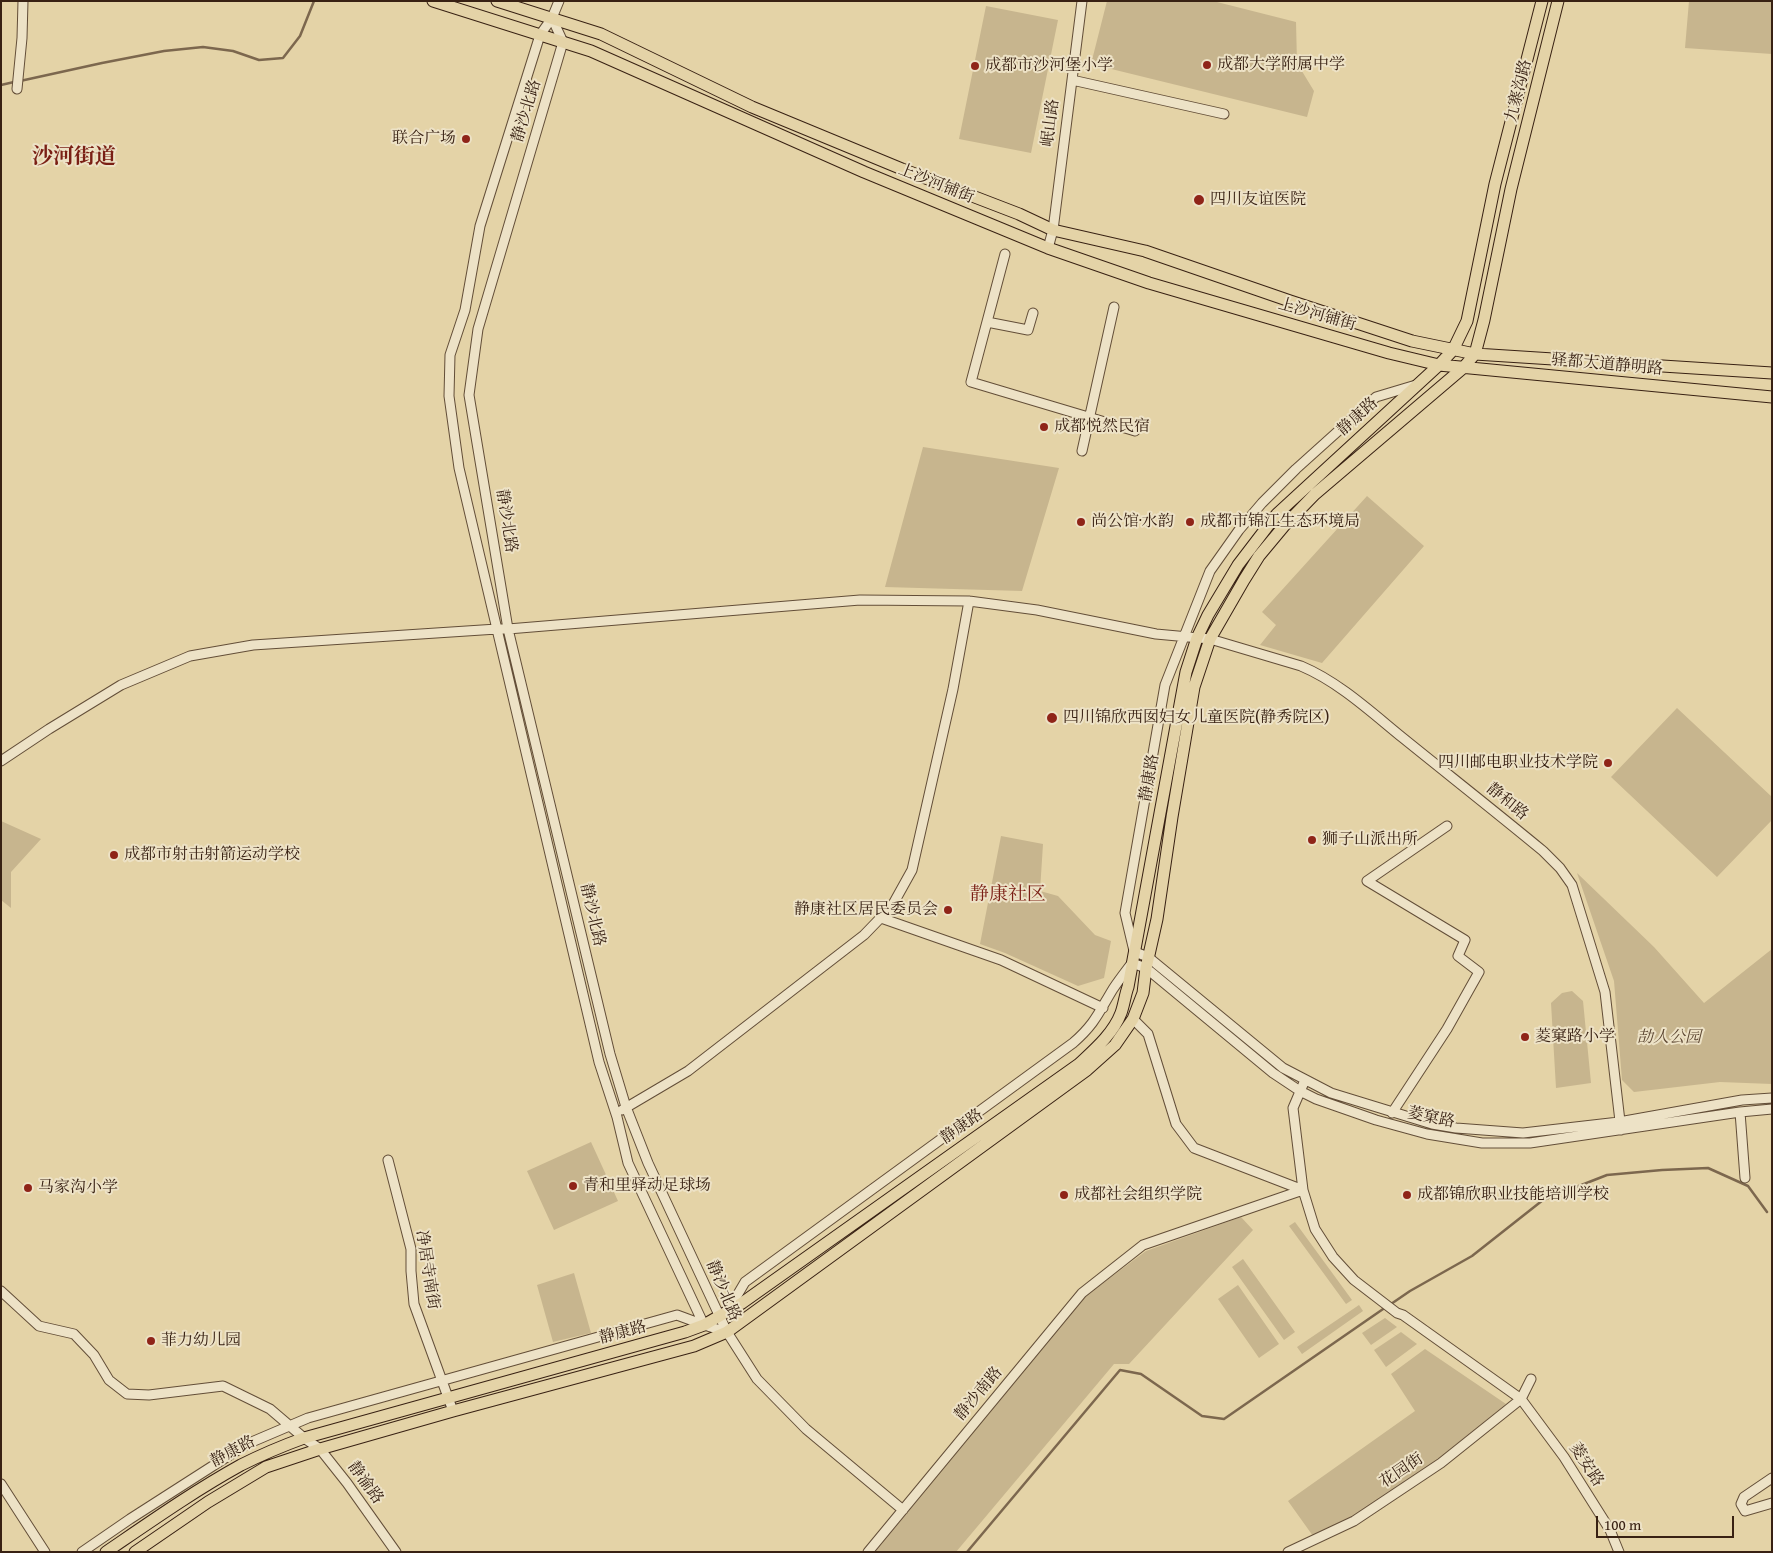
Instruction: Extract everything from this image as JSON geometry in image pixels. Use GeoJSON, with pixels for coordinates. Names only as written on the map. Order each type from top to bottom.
{"type":"FeatureCollection","features":[{"type":"Feature","properties":{"kind":"main road","name":"上沙河铺街"},"geometry":{"type":"LineString","coordinates":[[433,1],[591,51],[864,172],[1048,248],[1148,283],[1371,348],[1439,365]]}},
{"type":"Feature","properties":{"kind":"main road","name":"上沙河铺街"},"geometry":{"type":"LineString","coordinates":[[497,1],[602,34],[752,107],[902,169],[1019,214],[1053,230],[1145,251],[1290,302],[1412,341],[1453,350]]}},
{"type":"Feature","properties":{"kind":"main road","name":"九寨沟路"},"geometry":{"type":"LineString","coordinates":[[1453,350],[1467,321],[1496,184],[1542,1]]}},
{"type":"Feature","properties":{"kind":"main road","name":"九寨沟路"},"geometry":{"type":"LineString","coordinates":[[1475,354],[1512,188],[1558,1]]}},
{"type":"Feature","properties":{"kind":"main road","name":"驿都大道静明路"},"geometry":{"type":"LineString","coordinates":[[1453,350],[1475,354],[1772,373]]}},
{"type":"Feature","properties":{"kind":"main road","name":"静康路"},"geometry":{"type":"LineString","coordinates":[[106,1552],[193,1493],[269,1451],[304,1438],[686,1332],[704,1325],[742,1303],[1079,1064],[1098,1046],[1111,1030],[1120,1014],[1134,956],[1186,672],[1197,638],[1208,615],[1238,565],[1277,514],[1453,350]]}},
{"type":"Feature","properties":{"kind":"main road","name":"静康路"},"geometry":{"type":"LineString","coordinates":[[135,1552],[208,1502],[266,1467],[320,1448],[694,1346],[727,1332],[1086,1070],[1115,1045],[1133,1019],[1143,993],[1147,962],[1157,919],[1194,687],[1210,639],[1259,556],[1284,526],[1315,494],[1463,368],[1475,354]]}},
{"type":"Feature","properties":{"kind":"main road","name":"驿都大道静明路"},"geometry":{"type":"LineString","coordinates":[[1439,365],[1772,397]]}},
{"type":"Feature","properties":{"kind":"street"},"geometry":{"type":"LineString","coordinates":[[18,89],[23,1]]}},
{"type":"Feature","properties":{"kind":"street","name":"静沙北路"},"geometry":{"type":"LineString","coordinates":[[559,1],[552,18],[540,35],[480,226],[465,310],[450,355],[449,396],[459,468],[599,1062],[616,1114],[628,1163],[704,1325],[727,1332],[724,1314],[648,1163],[626,1107],[608,1045],[508,629],[470,395],[478,329],[563,42]]}},
{"type":"Feature","properties":{"kind":"street","name":"岷山路"},"geometry":{"type":"LineString","coordinates":[[1048,248],[1053,230],[1082,1]]}},
{"type":"Feature","properties":{"kind":"street"},"geometry":{"type":"LineString","coordinates":[[552,18],[563,42]]}},
{"type":"Feature","properties":{"kind":"street"},"geometry":{"type":"LineString","coordinates":[[1072,80],[1224,114]]}},
{"type":"Feature","properties":{"kind":"street"},"geometry":{"type":"LineString","coordinates":[[1005,254],[971,382],[1135,431]]}},
{"type":"Feature","properties":{"kind":"street"},"geometry":{"type":"LineString","coordinates":[[1082,451],[1114,307]]}},
{"type":"Feature","properties":{"kind":"street"},"geometry":{"type":"LineString","coordinates":[[987,322],[1028,330],[1033,313]]}},
{"type":"Feature","properties":{"kind":"street"},"geometry":{"type":"LineString","coordinates":[[724,1314],[745,1282],[1073,1043],[1088,1030],[1134,956],[1125,913],[1165,685],[1210,571],[1239,530],[1262,503],[1296,469],[1376,397],[1417,385]]}},
{"type":"Feature","properties":{"kind":"street","name":"静和路"},"geometry":{"type":"LineString","coordinates":[[1,761],[121,685],[190,656],[253,645],[508,629],[860,600],[969,601],[1037,610],[1156,634],[1210,639],[1301,666],[1331,682],[1543,850],[1560,868],[1572,886],[1605,992],[1620,1126]]}},
{"type":"Feature","properties":{"kind":"street"},"geometry":{"type":"LineString","coordinates":[[616,1114],[688,1071],[864,935],[892,906],[912,870],[953,690],[969,601]]}},
{"type":"Feature","properties":{"kind":"street"},"geometry":{"type":"LineString","coordinates":[[1392,1113],[1447,1029],[1480,972],[1458,956],[1466,940],[1367,881],[1447,826]]}},
{"type":"Feature","properties":{"kind":"street"},"geometry":{"type":"LineString","coordinates":[[881,918],[1001,960],[1103,1008]]}},
{"type":"Feature","properties":{"kind":"street","name":"菱窠路"},"geometry":{"type":"LineString","coordinates":[[1134,956],[1147,962],[1283,1068],[1331,1093],[1432,1124],[1456,1128],[1523,1133],[1620,1126],[1772,1109]]}},
{"type":"Feature","properties":{"kind":"street","name":"菱窠路"},"geometry":{"type":"LineString","coordinates":[[1147,962],[1273,1073],[1300,1091],[1316,1099],[1376,1120],[1427,1134],[1482,1143],[1530,1143],[1742,1100],[1772,1098]]}},
{"type":"Feature","properties":{"kind":"street"},"geometry":{"type":"LineString","coordinates":[[1133,1019],[1148,1034],[1176,1124],[1194,1148],[1302,1190]]}},
{"type":"Feature","properties":{"kind":"street","name":"菱安路"},"geometry":{"type":"LineString","coordinates":[[1305,1080],[1293,1108],[1302,1190],[1315,1229],[1333,1257],[1354,1280],[1397,1313],[1521,1399],[1564,1457],[1610,1530],[1619,1552]]}},
{"type":"Feature","properties":{"kind":"street"},"geometry":{"type":"LineString","coordinates":[[1740,1112],[1745,1178]]}},
{"type":"Feature","properties":{"kind":"street","name":"净居寺南街"},"geometry":{"type":"LineString","coordinates":[[388,1160],[411,1249],[414,1304],[453,1411]]}},
{"type":"Feature","properties":{"kind":"street","name":"静沙南路"},"geometry":{"type":"LineString","coordinates":[[868,1552],[1082,1293],[1143,1246],[1302,1190]]}},
{"type":"Feature","properties":{"kind":"street","name":"静渝路"},"geometry":{"type":"LineString","coordinates":[[1,1291],[39,1326],[74,1334],[94,1355],[109,1380],[127,1394],[149,1395],[223,1386],[270,1409],[304,1438],[320,1448],[396,1552]]}},
{"type":"Feature","properties":{"kind":"street"},"geometry":{"type":"LineString","coordinates":[[82,1552],[247,1444],[308,1418],[677,1315],[704,1325]]}},
{"type":"Feature","properties":{"kind":"street"},"geometry":{"type":"LineString","coordinates":[[727,1332],[757,1380],[806,1429],[903,1510]]}},
{"type":"Feature","properties":{"kind":"street"},"geometry":{"type":"LineString","coordinates":[[1521,1399],[1531,1379]]}},
{"type":"Feature","properties":{"kind":"street","name":"花园街"},"geometry":{"type":"LineString","coordinates":[[1288,1552],[1354,1521],[1441,1463],[1521,1399]]}},
{"type":"Feature","properties":{"kind":"street"},"geometry":{"type":"LineString","coordinates":[[1772,1478],[1744,1497],[1741,1504],[1745,1511],[1772,1503]]}},
{"type":"Feature","properties":{"kind":"street"},"geometry":{"type":"LineString","coordinates":[[1,1484],[45,1552]]}},
{"type":"Feature","properties":{"kind":"green space","name":"成都大学附属中学"},"geometry":{"type":"Polygon","coordinates":[[[1107,1],[1213,1],[1296,22],[1297,63],[1314,91],[1307,117],[1091,64],[1107,1]]]}},
{"type":"Feature","properties":{"kind":"green space"},"geometry":{"type":"Polygon","coordinates":[[[1689,1],[1772,1],[1772,54],[1685,48],[1689,1]]]}},
{"type":"Feature","properties":{"kind":"green space"},"geometry":{"type":"Polygon","coordinates":[[[986,6],[1058,20],[1031,153],[959,139],[986,6]]]}},
{"type":"Feature","properties":{"kind":"green space"},"geometry":{"type":"Polygon","coordinates":[[[923,447],[1059,468],[1022,591],[885,587],[923,447]]]}},
{"type":"Feature","properties":{"kind":"green space"},"geometry":{"type":"Polygon","coordinates":[[[1367,496],[1424,546],[1322,663],[1260,645],[1276,625],[1262,612],[1367,496]]]}},
{"type":"Feature","properties":{"kind":"green space"},"geometry":{"type":"Polygon","coordinates":[[[1677,708],[1772,797],[1772,820],[1717,877],[1611,777],[1677,708]]]}},
{"type":"Feature","properties":{"kind":"green space"},"geometry":{"type":"Polygon","coordinates":[[[1,821],[41,839],[11,872],[11,908],[1,900],[1,821]]]}},
{"type":"Feature","properties":{"kind":"green space"},"geometry":{"type":"Polygon","coordinates":[[[1001,836],[1043,844],[1040,891],[1058,896],[1095,935],[1111,941],[1104,978],[1078,986],[1005,953],[980,944],[1001,836]]]}},
{"type":"Feature","properties":{"kind":"green space","name":"劼人公园"},"geometry":{"type":"Polygon","coordinates":[[[1577,873],[1654,947],[1704,1003],[1772,949],[1772,1084],[1720,1082],[1634,1092],[1622,1080],[1614,981],[1577,873]]]}},
{"type":"Feature","properties":{"kind":"green space"},"geometry":{"type":"Polygon","coordinates":[[[1572,991],[1583,1001],[1591,1083],[1556,1088],[1551,1003],[1562,993],[1572,991]]]}},
{"type":"Feature","properties":{"kind":"green space","name":"青和里驿动足球场"},"geometry":{"type":"Polygon","coordinates":[[[591,1142],[618,1201],[554,1230],[527,1171],[591,1142]]]}},
{"type":"Feature","properties":{"kind":"green space"},"geometry":{"type":"Polygon","coordinates":[[[1241,1217],[1253,1230],[1129,1364],[1114,1364],[956,1552],[874,1552],[1087,1295],[1146,1251],[1241,1217]]]}},
{"type":"Feature","properties":{"kind":"green space"},"geometry":{"type":"Polygon","coordinates":[[[1295,1222],[1352,1300],[1346,1304],[1289,1226],[1295,1222]]]}},
{"type":"Feature","properties":{"kind":"green space"},"geometry":{"type":"Polygon","coordinates":[[[1243,1259],[1295,1332],[1284,1340],[1232,1267],[1243,1259]]]}},
{"type":"Feature","properties":{"kind":"green space"},"geometry":{"type":"Polygon","coordinates":[[[574,1273],[591,1333],[553,1342],[537,1285],[574,1273]]]}},
{"type":"Feature","properties":{"kind":"green space"},"geometry":{"type":"Polygon","coordinates":[[[1238,1285],[1279,1344],[1259,1358],[1218,1299],[1238,1285]]]}},
{"type":"Feature","properties":{"kind":"green space"},"geometry":{"type":"Polygon","coordinates":[[[1359,1305],[1363,1311],[1302,1354],[1297,1347],[1359,1305]]]}},
{"type":"Feature","properties":{"kind":"green space"},"geometry":{"type":"Polygon","coordinates":[[[1385,1318],[1397,1327],[1371,1345],[1362,1333],[1385,1318]]]}},
{"type":"Feature","properties":{"kind":"green space"},"geometry":{"type":"Polygon","coordinates":[[[1401,1332],[1417,1344],[1386,1367],[1374,1350],[1401,1332]]]}},
{"type":"Feature","properties":{"kind":"green space"},"geometry":{"type":"Polygon","coordinates":[[[1425,1349],[1506,1404],[1438,1459],[1353,1516],[1313,1536],[1288,1501],[1415,1411],[1391,1374],[1425,1349]]]}},
{"type":"Feature","properties":{"kind":"waterway"},"geometry":{"type":"LineString","coordinates":[[20,81],[164,51],[203,47],[233,51],[259,60],[283,58],[300,36],[314,1]]}},
{"type":"Feature","properties":{"kind":"waterway"},"geometry":{"type":"LineString","coordinates":[[1,85],[14,82]]}},
{"type":"Feature","properties":{"kind":"waterway"},"geometry":{"type":"LineString","coordinates":[[1391,1304],[1472,1256],[1543,1200],[1607,1175],[1708,1168],[1748,1186],[1767,1212]]}},
{"type":"Feature","properties":{"kind":"waterway"},"geometry":{"type":"LineString","coordinates":[[967,1552],[1120,1370],[1141,1374],[1202,1416],[1224,1419],[1386,1307]]}},
{"type":"Feature","properties":{"kind":"place","name":"成都大学附属中学"},"geometry":{"type":"Point","coordinates":[1207,65]}},
{"type":"Feature","properties":{"kind":"place","name":"成都市沙河堡小学"},"geometry":{"type":"Point","coordinates":[975,66]}},
{"type":"Feature","properties":{"kind":"place","name":"联合广场"},"geometry":{"type":"Point","coordinates":[466,139]}},
{"type":"Feature","properties":{"kind":"place","name":"四川友谊医院"},"geometry":{"type":"Point","coordinates":[1199,200]}},
{"type":"Feature","properties":{"kind":"place","name":"成都悦然民宿"},"geometry":{"type":"Point","coordinates":[1044,427]}},
{"type":"Feature","properties":{"kind":"place","name":"尚公馆·水韵"},"geometry":{"type":"Point","coordinates":[1081,522]}},
{"type":"Feature","properties":{"kind":"place","name":"成都市锦江生态环境局"},"geometry":{"type":"Point","coordinates":[1190,522]}},
{"type":"Feature","properties":{"kind":"place","name":"四川锦欣西囡妇女儿童医院(静秀院区)"},"geometry":{"type":"Point","coordinates":[1052,718]}},
{"type":"Feature","properties":{"kind":"place","name":"四川邮电职业技术学院"},"geometry":{"type":"Point","coordinates":[1608,763]}},
{"type":"Feature","properties":{"kind":"place","name":"狮子山派出所"},"geometry":{"type":"Point","coordinates":[1312,840]}},
{"type":"Feature","properties":{"kind":"place","name":"成都市射击射箭运动学校"},"geometry":{"type":"Point","coordinates":[114,855]}},
{"type":"Feature","properties":{"kind":"place","name":"静康社区居民委员会"},"geometry":{"type":"Point","coordinates":[948,910]}},
{"type":"Feature","properties":{"kind":"place","name":"菱窠路小学"},"geometry":{"type":"Point","coordinates":[1525,1037]}},
{"type":"Feature","properties":{"kind":"place","name":"青和里驿动足球场"},"geometry":{"type":"Point","coordinates":[573,1186]}},
{"type":"Feature","properties":{"kind":"place","name":"马家沟小学"},"geometry":{"type":"Point","coordinates":[28,1188]}},
{"type":"Feature","properties":{"kind":"place","name":"成都社会组织学院"},"geometry":{"type":"Point","coordinates":[1064,1195]}},
{"type":"Feature","properties":{"kind":"place","name":"成都锦欣职业技能培训学校"},"geometry":{"type":"Point","coordinates":[1407,1195]}},
{"type":"Feature","properties":{"kind":"place","name":"菲力幼儿园"},"geometry":{"type":"Point","coordinates":[151,1341]}},
{"type":"Feature","properties":{"kind":"district","name":"沙河街道"},"geometry":{"type":"Point","coordinates":[74,158]}},
{"type":"Feature","properties":{"kind":"district","name":"静康社区"},"geometry":{"type":"Point","coordinates":[1008,895]}}]}
